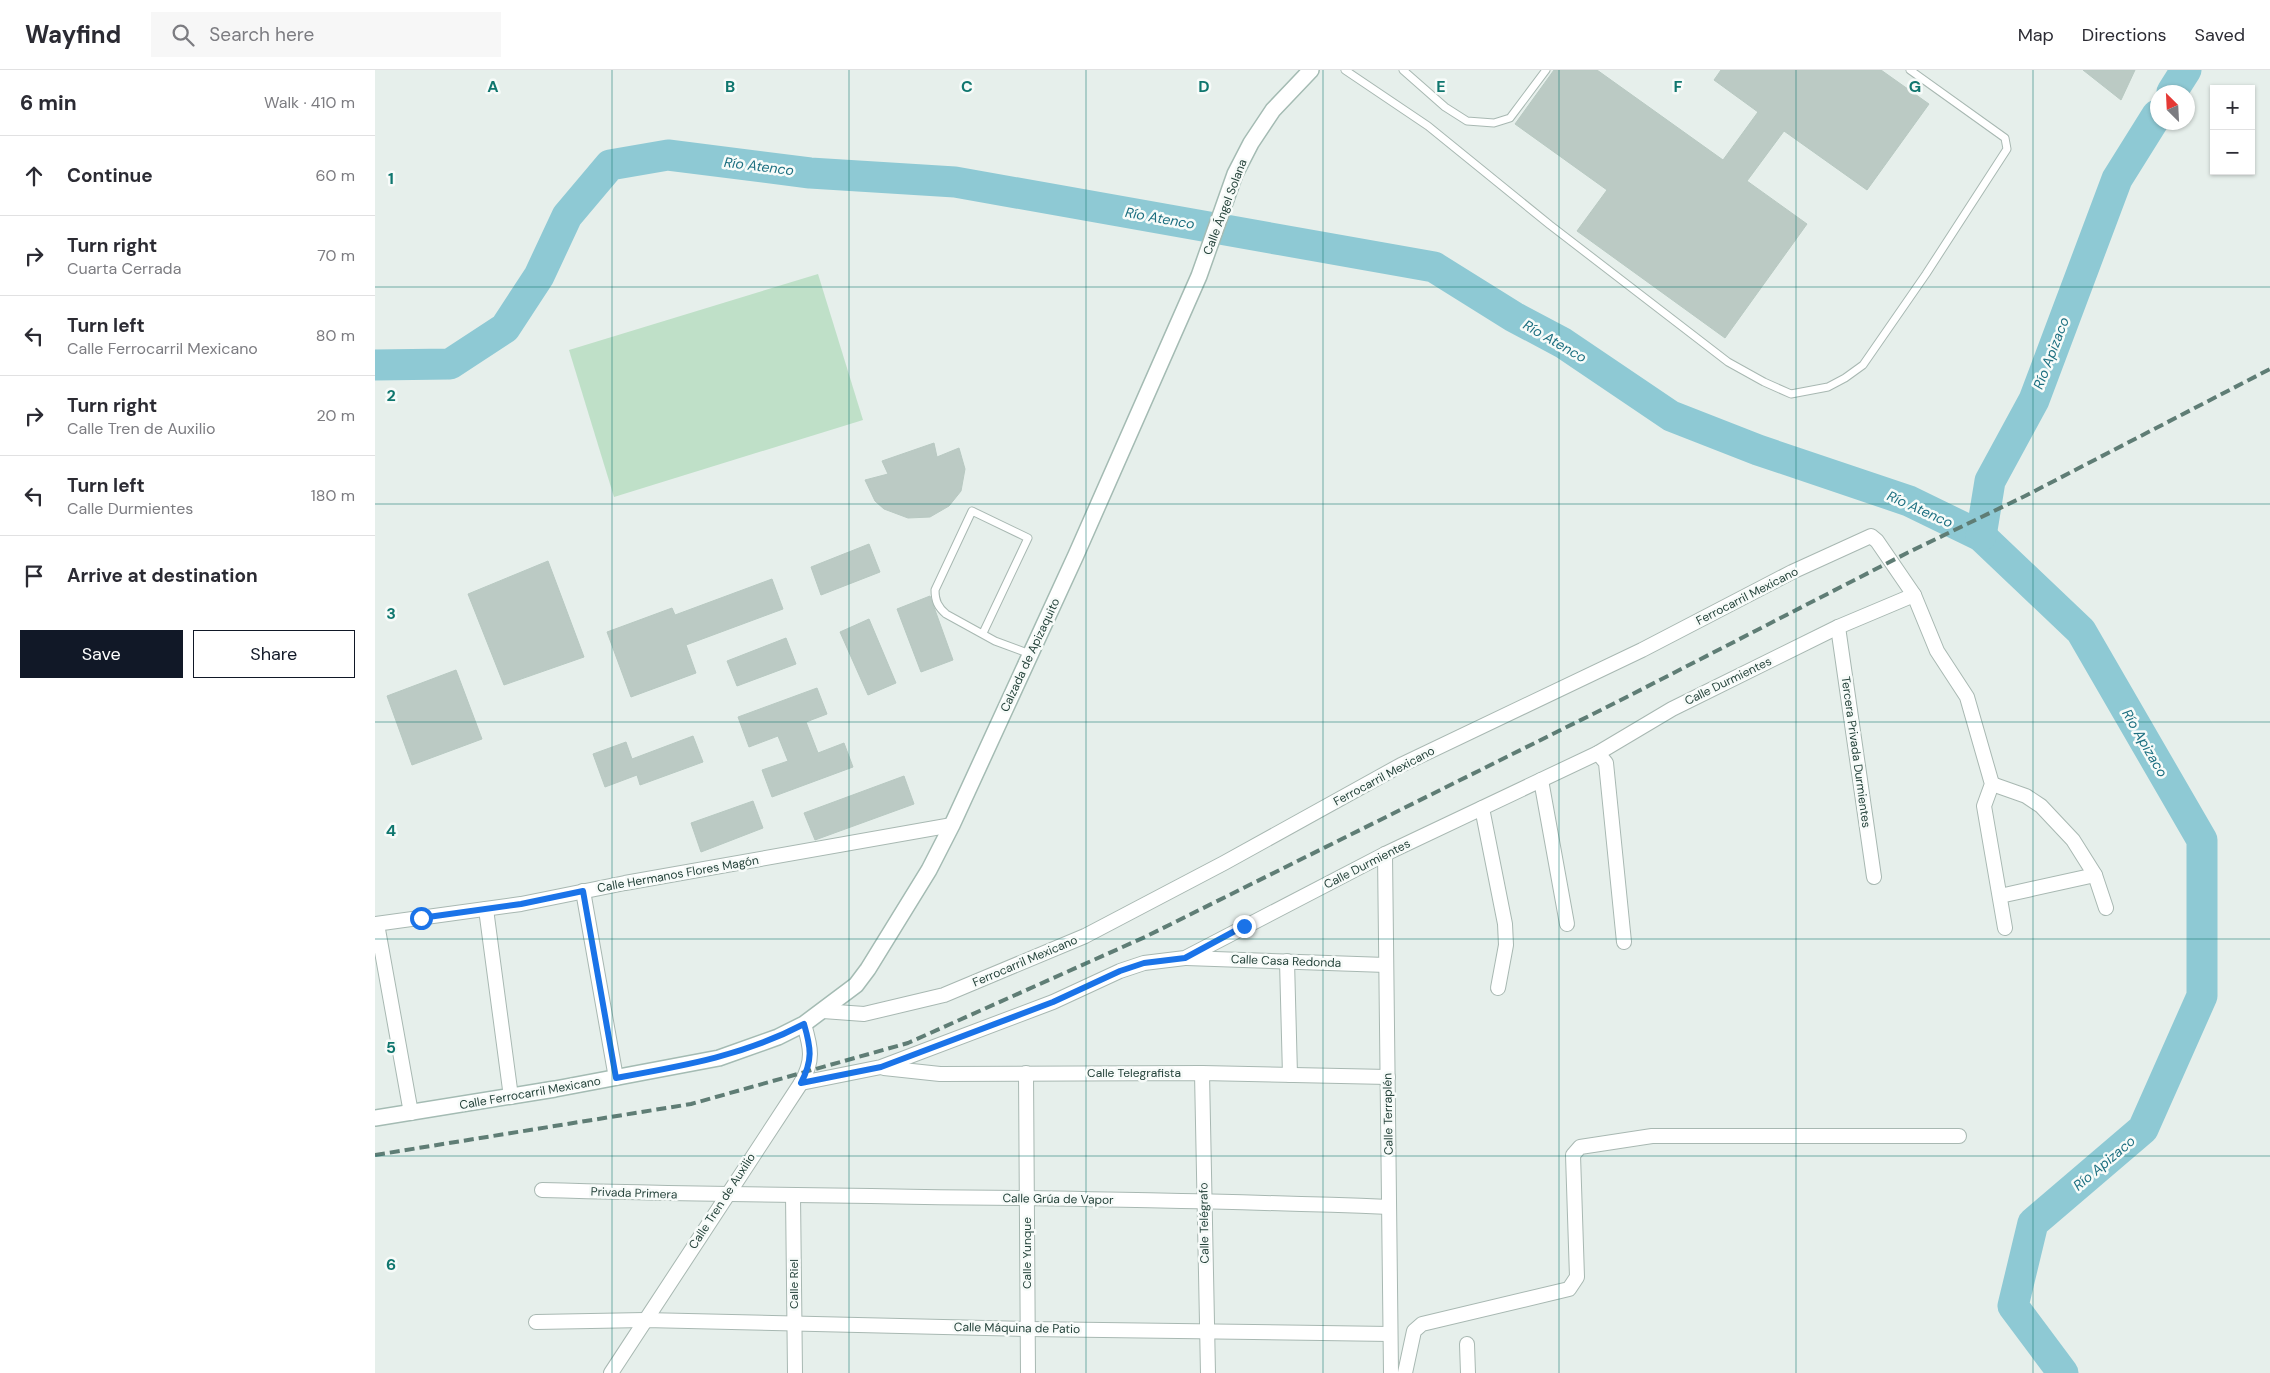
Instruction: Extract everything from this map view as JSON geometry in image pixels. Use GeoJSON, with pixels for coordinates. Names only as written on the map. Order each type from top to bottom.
{"type":"FeatureCollection","features":[{"type":"Feature","properties":{"kind":"main road","name":"Calle Ángel Solana"},"geometry":{"type":"LineString","coordinates":[[1199,276],[1235,174],[1251,143],[1273,110],[1311,70]]}},
{"type":"Feature","properties":{"kind":"main road","name":"Calzada de Apizaquito"},"geometry":{"type":"LineString","coordinates":[[823,1011],[856,985],[868,969],[929,870],[952,825],[1031,654],[1199,276]]}},
{"type":"Feature","properties":{"kind":"main road","name":"Calle Ferrocarril Mexicano"},"geometry":{"type":"LineString","coordinates":[[375,1118],[511,1097],[719,1058],[778,1038],[823,1011]]}},
{"type":"Feature","properties":{"kind":"street","name":"Ferrocarril Mexicano"},"geometry":{"type":"LineString","coordinates":[[823,1011],[864,1014],[944,995],[1085,936],[1224,863],[1401,765],[1641,650],[1861,539],[1871,536],[1877,541],[1914,595]]}},
{"type":"Feature","properties":{"kind":"street","name":"Calle Durmientes"},"geometry":{"type":"LineString","coordinates":[[801,1083],[881,1067],[1053,1002],[1120,971],[1144,963],[1185,958],[1385,854],[1598,753],[1672,709],[1837,627],[1914,595]]}},
{"type":"Feature","properties":{"kind":"street"},"geometry":{"type":"LineString","coordinates":[[1914,595],[1937,651],[1967,697],[1992,784],[1984,806],[2005,928]]}},
{"type":"Feature","properties":{"kind":"street","name":"Tercera Privada Durmientes"},"geometry":{"type":"LineString","coordinates":[[1837,627],[1874,878]]}},
{"type":"Feature","properties":{"kind":"street"},"geometry":{"type":"LineString","coordinates":[[1598,753],[1606,764],[1624,942]]}},
{"type":"Feature","properties":{"kind":"street"},"geometry":{"type":"LineString","coordinates":[[1541,780],[1567,924]]}},
{"type":"Feature","properties":{"kind":"street"},"geometry":{"type":"LineString","coordinates":[[1992,784],[2026,796],[2041,806],[2073,840],[2095,875],[2106,908]]}},
{"type":"Feature","properties":{"kind":"street"},"geometry":{"type":"LineString","coordinates":[[1482,808],[1505,924],[1506,945],[1498,988]]}},
{"type":"Feature","properties":{"kind":"street","name":"Calle Hermanos Flores Magón"},"geometry":{"type":"LineString","coordinates":[[376,924],[486,909],[952,825]]}},
{"type":"Feature","properties":{"kind":"street","name":"Calle Terraplén"},"geometry":{"type":"LineString","coordinates":[[1385,854],[1391,1373]]}},
{"type":"Feature","properties":{"kind":"street"},"geometry":{"type":"LineString","coordinates":[[2000,896],[2095,875]]}},
{"type":"Feature","properties":{"kind":"street"},"geometry":{"type":"LineString","coordinates":[[583,891],[616,1078]]}},
{"type":"Feature","properties":{"kind":"street"},"geometry":{"type":"LineString","coordinates":[[486,909],[511,1097]]}},
{"type":"Feature","properties":{"kind":"street"},"geometry":{"type":"LineString","coordinates":[[376,924],[411,1113]]}},
{"type":"Feature","properties":{"kind":"street","name":"Calle Casa Redonda"},"geometry":{"type":"LineString","coordinates":[[1185,958],[1386,965]]}},
{"type":"Feature","properties":{"kind":"street"},"geometry":{"type":"LineString","coordinates":[[1287,961],[1290,1075]]}},
{"type":"Feature","properties":{"kind":"street","name":"Calle Tren de Auxilio"},"geometry":{"type":"LineString","coordinates":[[611,1373],[801,1083],[807,1071],[811,1047],[804,1024]]}},
{"type":"Feature","properties":{"kind":"street","name":"Calle Telegrafista"},"geometry":{"type":"LineString","coordinates":[[881,1067],[940,1074],[1201,1073],[1388,1077]]}},
{"type":"Feature","properties":{"kind":"street","name":"Calle Yunque"},"geometry":{"type":"LineString","coordinates":[[1026,1073],[1028,1373]]}},
{"type":"Feature","properties":{"kind":"street","name":"Calle Telégrafo"},"geometry":{"type":"LineString","coordinates":[[1201,1073],[1208,1373]]}},
{"type":"Feature","properties":{"kind":"street"},"geometry":{"type":"LineString","coordinates":[[1405,1373],[1414,1331],[1422,1324],[1569,1289],[1577,1277],[1573,1156],[1580,1147],[1651,1136],[1959,1136]]}},
{"type":"Feature","properties":{"kind":"street","name":"Privada Primera"},"geometry":{"type":"LineString","coordinates":[[542,1190],[726,1195]]}},
{"type":"Feature","properties":{"kind":"street","name":"Calle Grúa de Vapor"},"geometry":{"type":"LineString","coordinates":[[726,1195],[793,1194],[1027,1199],[1204,1200],[1389,1207]]}},
{"type":"Feature","properties":{"kind":"street","name":"Calle Riel"},"geometry":{"type":"LineString","coordinates":[[793,1194],[795,1373]]}},
{"type":"Feature","properties":{"kind":"street","name":"Calle Máquina de Patio"},"geometry":{"type":"LineString","coordinates":[[536,1322],[645,1320],[1028,1329],[1390,1334]]}},
{"type":"Feature","properties":{"kind":"street"},"geometry":{"type":"LineString","coordinates":[[1467,1344],[1468,1373]]}},
{"type":"Feature","properties":{"kind":"lane"},"geometry":{"type":"LineString","coordinates":[[1345,70],[1428,126],[1550,224],[1728,362],[1764,382],[1791,394],[1828,386],[1845,378],[1863,365],[1926,274],[2007,149],[2005,138],[1910,70]]}},
{"type":"Feature","properties":{"kind":"lane"},"geometry":{"type":"LineString","coordinates":[[1403,70],[1445,107],[1467,121],[1494,123],[1510,118],[1546,70]]}},
{"type":"Feature","properties":{"kind":"lane"},"geometry":{"type":"LineString","coordinates":[[983,633],[1028,538],[972,511],[935,590],[935,598],[939,608],[946,614],[995,641],[1031,654]]}},
{"type":"Feature","properties":{"kind":"green space"},"geometry":{"type":"Polygon","coordinates":[[[818,274],[863,420],[614,497],[569,350],[818,274]]]}},
{"type":"Feature","properties":{"kind":"building"},"geometry":{"type":"Polygon","coordinates":[[[1554,70],[1597,70],[1723,160],[1758,112],[1714,80],[1721,70],[1881,70],[1929,104],[1867,190],[1784,131],[1747,181],[1807,224],[1725,338],[1577,231],[1607,190],[1515,124],[1554,70]]]}},
{"type":"Feature","properties":{"kind":"building"},"geometry":{"type":"Polygon","coordinates":[[[2083,70],[2135,70],[2121,100],[2083,70]]]}},
{"type":"Feature","properties":{"kind":"building"},"geometry":{"type":"Polygon","coordinates":[[[934,443],[937,457],[959,448],[965,469],[961,491],[949,506],[930,517],[908,518],[884,509],[875,501],[865,480],[888,474],[882,461],[934,443]]]}},
{"type":"Feature","properties":{"kind":"building"},"geometry":{"type":"Polygon","coordinates":[[[869,544],[880,572],[821,595],[811,567],[869,544]]]}},
{"type":"Feature","properties":{"kind":"building"},"geometry":{"type":"Polygon","coordinates":[[[548,561],[584,657],[504,685],[468,594],[548,561]]]}},
{"type":"Feature","properties":{"kind":"building"},"geometry":{"type":"Polygon","coordinates":[[[772,579],[783,609],[686,645],[696,673],[631,697],[607,632],[672,608],[675,615],[772,579]]]}},
{"type":"Feature","properties":{"kind":"building"},"geometry":{"type":"Polygon","coordinates":[[[930,596],[953,660],[921,672],[897,609],[930,596]]]}},
{"type":"Feature","properties":{"kind":"building"},"geometry":{"type":"Polygon","coordinates":[[[869,619],[896,683],[868,695],[840,632],[869,619]]]}},
{"type":"Feature","properties":{"kind":"building"},"geometry":{"type":"Polygon","coordinates":[[[786,638],[796,664],[737,686],[727,661],[786,638]]]}},
{"type":"Feature","properties":{"kind":"building"},"geometry":{"type":"Polygon","coordinates":[[[456,670],[482,739],[412,765],[387,696],[456,670]]]}},
{"type":"Feature","properties":{"kind":"building"},"geometry":{"type":"Polygon","coordinates":[[[817,688],[827,714],[806,722],[818,753],[844,743],[853,767],[772,797],[762,770],[788,761],[778,736],[749,747],[738,717],[817,688]]]}},
{"type":"Feature","properties":{"kind":"building"},"geometry":{"type":"Polygon","coordinates":[[[693,736],[703,762],[640,785],[637,775],[605,787],[593,754],[626,742],[632,759],[693,736]]]}},
{"type":"Feature","properties":{"kind":"building"},"geometry":{"type":"Polygon","coordinates":[[[904,776],[914,804],[815,840],[804,813],[904,776]]]}},
{"type":"Feature","properties":{"kind":"building"},"geometry":{"type":"Polygon","coordinates":[[[753,801],[763,828],[701,852],[691,823],[753,801]]]}},
{"type":"Feature","properties":{"kind":"waterway","name":"Río Apizaco"},"geometry":{"type":"LineString","coordinates":[[2176,85],[2186,70]]}},
{"type":"Feature","properties":{"kind":"waterway","name":"Río Apizaco"},"geometry":{"type":"LineString","coordinates":[[1981,536],[1990,481],[2034,400],[2117,179],[2150,126]]}},
{"type":"Feature","properties":{"kind":"waterway","name":"Río Atenco"},"geometry":{"type":"LineString","coordinates":[[375,365],[450,364],[505,328],[539,276],[567,216],[610,165],[668,155],[810,173],[955,182],[1434,267],[1514,317],[1563,343],[1671,416],[1758,450],[1909,501],[1981,536],[2081,631],[2202,840],[2202,996],[2143,1129],[2033,1223],[2013,1306],[2063,1373]]}},
{"type":"Feature","properties":{"kind":"railway"},"geometry":{"type":"LineString","coordinates":[[375,1155],[691,1104],[908,1043],[1145,937],[1619,701],[1907,553],[2025,496],[2270,369]]}},
{"type":"Feature","properties":{"kind":"route"},"geometry":{"type":"LineString","coordinates":[[421,918],[521,904],[583,891],[616,1078],[655,1072],[719,1058],[778,1038],[804,1024],[811,1047],[807,1071],[801,1083],[881,1067],[974,1030],[1053,1002],[1120,971],[1144,963],[1185,958],[1244,926]]}}]}
